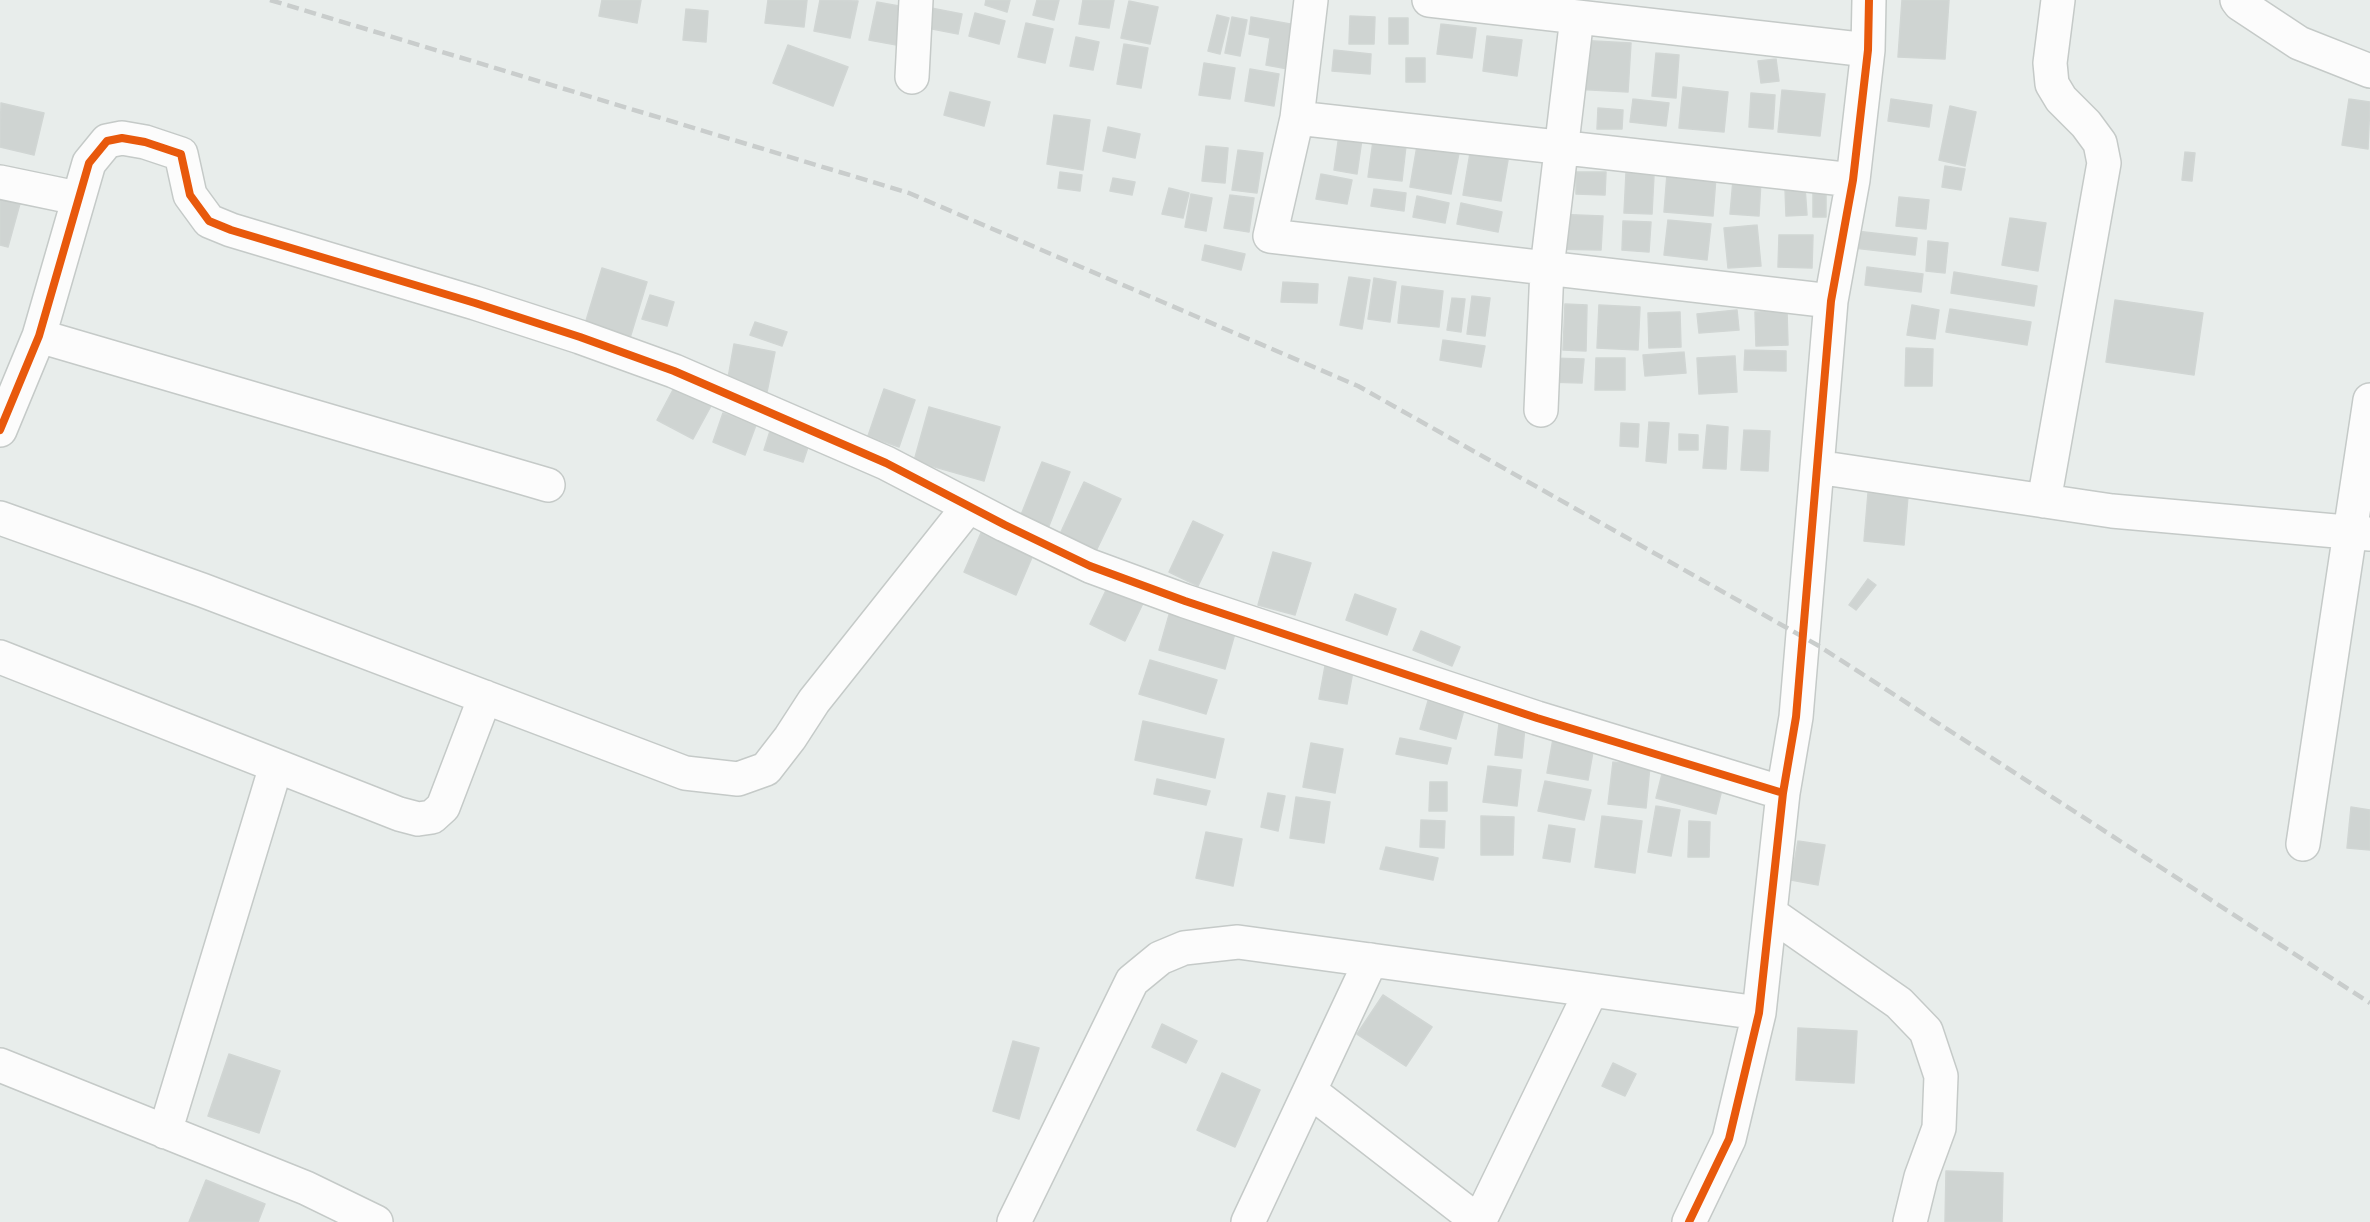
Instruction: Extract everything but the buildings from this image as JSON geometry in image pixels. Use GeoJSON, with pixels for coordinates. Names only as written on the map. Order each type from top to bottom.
{"type":"FeatureCollection","features":[{"type":"Feature","properties":{"kind":"street"},"geometry":{"type":"LineString","coordinates":[[912,77],[916,0]]}},
{"type":"Feature","properties":{"kind":"street"},"geometry":{"type":"LineString","coordinates":[[1311,0],[1297,118],[1270,236],[1831,301]]}},
{"type":"Feature","properties":{"kind":"street"},"geometry":{"type":"LineString","coordinates":[[1429,0],[1868,50]]}},
{"type":"Feature","properties":{"kind":"street"},"geometry":{"type":"LineString","coordinates":[[1689,1222],[1729,1140],[1759,1013],[1783,793],[1796,717],[1831,301],[1853,180],[1868,50],[1869,0]]}},
{"type":"Feature","properties":{"kind":"street"},"geometry":{"type":"LineString","coordinates":[[2044,501],[2104,163],[2100,143],[2086,124],[2061,99],[2052,84],[2050,63],[2058,0]]}},
{"type":"Feature","properties":{"kind":"street"},"geometry":{"type":"LineString","coordinates":[[2237,0],[2299,43],[2370,71]]}},
{"type":"Feature","properties":{"kind":"street"},"geometry":{"type":"LineString","coordinates":[[1541,410],[1546,268],[1577,17]]}},
{"type":"Feature","properties":{"kind":"street"},"geometry":{"type":"LineString","coordinates":[[1297,118],[1853,180]]}},
{"type":"Feature","properties":{"kind":"street"},"geometry":{"type":"LineString","coordinates":[[0,429],[39,336],[77,198],[89,163],[106,141],[122,138],[145,142],[180,154],[190,195],[209,221],[231,230],[475,303],[674,371],[886,463],[1090,566],[1185,601],[1537,718],[1783,793]]}},
{"type":"Feature","properties":{"kind":"street"},"geometry":{"type":"LineString","coordinates":[[0,182],[77,198]]}},
{"type":"Feature","properties":{"kind":"street"},"geometry":{"type":"LineString","coordinates":[[39,336],[548,486]]}},
{"type":"Feature","properties":{"kind":"street"},"geometry":{"type":"LineString","coordinates":[[2303,844],[2360,533],[2370,400]]}},
{"type":"Feature","properties":{"kind":"street"},"geometry":{"type":"LineString","coordinates":[[1817,467],[2112,511],[2360,533]]}},
{"type":"Feature","properties":{"kind":"street"},"geometry":{"type":"LineString","coordinates":[[0,518],[202,590],[685,773],[738,779],[766,770],[814,700],[969,506]]}},
{"type":"Feature","properties":{"kind":"street"},"geometry":{"type":"LineString","coordinates":[[0,657],[399,814],[418,819],[432,817],[443,807],[485,697]]}},
{"type":"Feature","properties":{"kind":"street"},"geometry":{"type":"LineString","coordinates":[[165,1132],[276,766]]}},
{"type":"Feature","properties":{"kind":"street"},"geometry":{"type":"LineString","coordinates":[[1770,913],[1899,1003],[1926,1031],[1941,1076],[1939,1128],[1921,1177],[1910,1222]]}},
{"type":"Feature","properties":{"kind":"street"},"geometry":{"type":"LineString","coordinates":[[1014,1222],[1132,981],[1160,958],[1185,948],[1238,942],[1591,992],[1759,1013]]}},
{"type":"Feature","properties":{"kind":"street"},"geometry":{"type":"LineString","coordinates":[[1248,1222],[1371,960]]}},
{"type":"Feature","properties":{"kind":"street"},"geometry":{"type":"LineString","coordinates":[[1310,1091],[1479,1222],[1591,992]]}},
{"type":"Feature","properties":{"kind":"street"},"geometry":{"type":"LineString","coordinates":[[0,1065],[306,1188],[376,1222]]}},
{"type":"Feature","properties":{"kind":"railway"},"geometry":{"type":"LineString","coordinates":[[270,0],[909,193],[1358,386],[1819,646],[2370,1003]]}},
{"type":"Feature","properties":{"kind":"cycle path"},"geometry":{"type":"LineString","coordinates":[[1689,1222],[1729,1139],[1759,1013],[1783,793],[1796,717],[1831,301],[1853,180],[1868,50],[1869,0]]}},
{"type":"Feature","properties":{"kind":"cycle path"},"geometry":{"type":"LineString","coordinates":[[0,430],[39,336],[89,163],[107,141],[122,138],[145,142],[181,154],[190,195],[209,221],[231,230],[475,303],[674,371],[886,463],[1090,566],[1185,601],[1537,718],[1783,793]]}}]}
